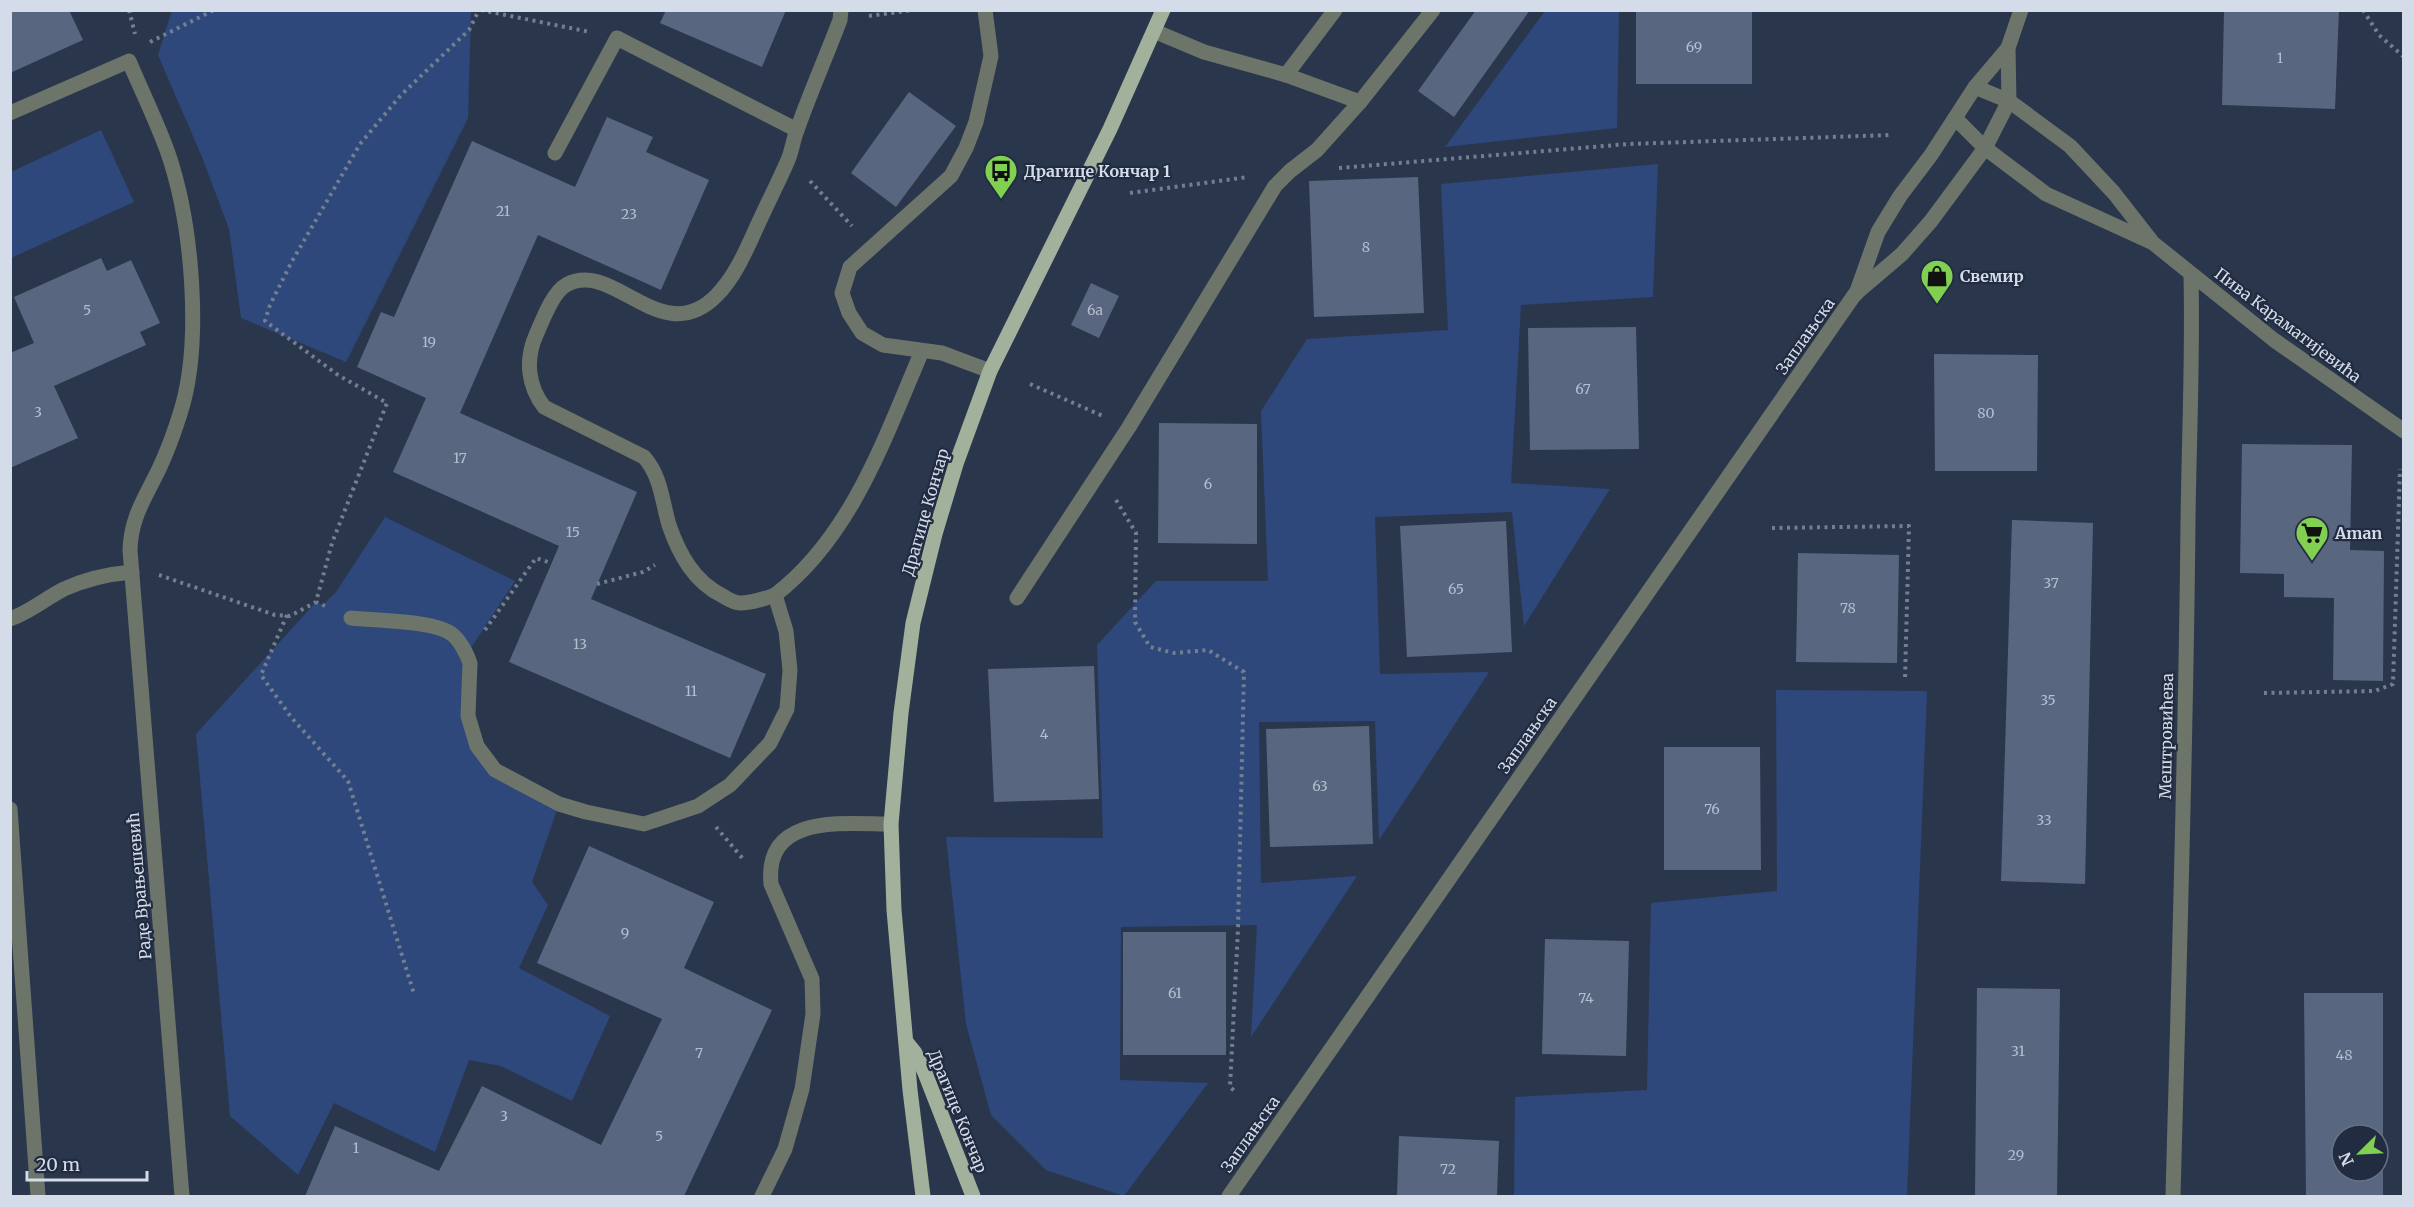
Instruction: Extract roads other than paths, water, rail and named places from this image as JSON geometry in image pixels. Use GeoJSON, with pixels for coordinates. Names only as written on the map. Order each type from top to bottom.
{"type":"FeatureCollection","features":[{"type":"Feature","properties":{"kind":"main road","name":"Драгице Кончар"},"geometry":{"type":"LineString","coordinates":[[923,1197],[911,1100],[894,910],[891,824],[901,712],[913,623],[935,534],[956,464],[990,371],[1110,129],[1163,10]]}},
{"type":"Feature","properties":{"kind":"main road","name":"Драгице Кончар"},"geometry":{"type":"LineString","coordinates":[[907,1042],[925,1073],[974,1197]]}},
{"type":"Feature","properties":{"kind":"street"},"geometry":{"type":"LineString","coordinates":[[985,10],[991,56],[976,122],[966,148],[951,176],[850,267],[842,293],[849,313],[861,333],[883,345],[942,353],[990,371]]}},
{"type":"Feature","properties":{"kind":"street"},"geometry":{"type":"LineString","coordinates":[[1286,75],[1335,10]]}},
{"type":"Feature","properties":{"kind":"street"},"geometry":{"type":"LineString","coordinates":[[1017,598],[1129,427],[1275,186],[1317,150],[1360,102],[1433,10]]}},
{"type":"Feature","properties":{"kind":"street","name":"Заплањска"},"geometry":{"type":"LineString","coordinates":[[1855,294],[1902,254],[1931,220],[1985,148],[2009,100],[2008,48],[2021,10]]}},
{"type":"Feature","properties":{"kind":"street"},"geometry":{"type":"LineString","coordinates":[[840,15],[797,130],[789,158],[737,269],[716,296],[695,313],[661,312],[595,281],[578,281],[564,286],[547,309],[530,348],[530,382],[535,395],[544,407],[644,457],[655,469],[669,524],[679,552],[696,576],[713,591],[737,603],[759,601],[775,595],[799,576],[857,498],[922,351]]}},
{"type":"Feature","properties":{"kind":"street"},"geometry":{"type":"LineString","coordinates":[[1154,31],[1204,52],[1286,75],[1360,102]]}},
{"type":"Feature","properties":{"kind":"street"},"geometry":{"type":"LineString","coordinates":[[555,153],[617,38],[797,130]]}},
{"type":"Feature","properties":{"kind":"street","name":"Заплањска"},"geometry":{"type":"LineString","coordinates":[[1229,1197],[1855,294],[1878,232],[1900,196],[1975,87],[2008,48]]}},
{"type":"Feature","properties":{"kind":"street","name":"Раде Врањешевић"},"geometry":{"type":"LineString","coordinates":[[10,113],[129,61],[162,138],[178,189],[189,259],[192,338],[189,376],[181,412],[160,467],[134,518],[130,550],[182,1197]]}},
{"type":"Feature","properties":{"kind":"street","name":"Пива Караматијевића"},"geometry":{"type":"LineString","coordinates":[[1975,87],[2009,100],[2070,146],[2114,193],[2154,243],[2191,276],[2274,340],[2403,431]]}},
{"type":"Feature","properties":{"kind":"street","name":"Пива Караматијевића"},"geometry":{"type":"LineString","coordinates":[[1955,118],[1985,148],[2046,194],[2154,243]]}},
{"type":"Feature","properties":{"kind":"street","name":"Мештровићева"},"geometry":{"type":"LineString","coordinates":[[2173,1197],[2190,398],[2193,362],[2191,276]]}},
{"type":"Feature","properties":{"kind":"street"},"geometry":{"type":"LineString","coordinates":[[10,619],[27,612],[63,590],[91,579],[132,572]]}},
{"type":"Feature","properties":{"kind":"street"},"geometry":{"type":"LineString","coordinates":[[351,618],[418,623],[452,634],[470,663],[468,716],[477,747],[495,770],[559,804],[644,824],[698,806],[730,785],[770,743],[787,709],[790,670],[786,631],[775,595]]}},
{"type":"Feature","properties":{"kind":"street"},"geometry":{"type":"LineString","coordinates":[[10,809],[38,1197]]}},
{"type":"Feature","properties":{"kind":"street"},"geometry":{"type":"LineString","coordinates":[[763,1196],[785,1149],[802,1089],[813,1014],[812,979],[771,884],[770,869],[773,856],[781,842],[806,828],[825,825],[891,824]]}},
{"type":"Feature","properties":{"kind":"place","name":"Драгице Кончар 1"},"geometry":{"type":"Point","coordinates":[1001,200]}},
{"type":"Feature","properties":{"kind":"place","name":"Свемир"},"geometry":{"type":"Point","coordinates":[1937,305]}},
{"type":"Feature","properties":{"kind":"place","name":"Aman"},"geometry":{"type":"Point","coordinates":[2312,562]}}]}
